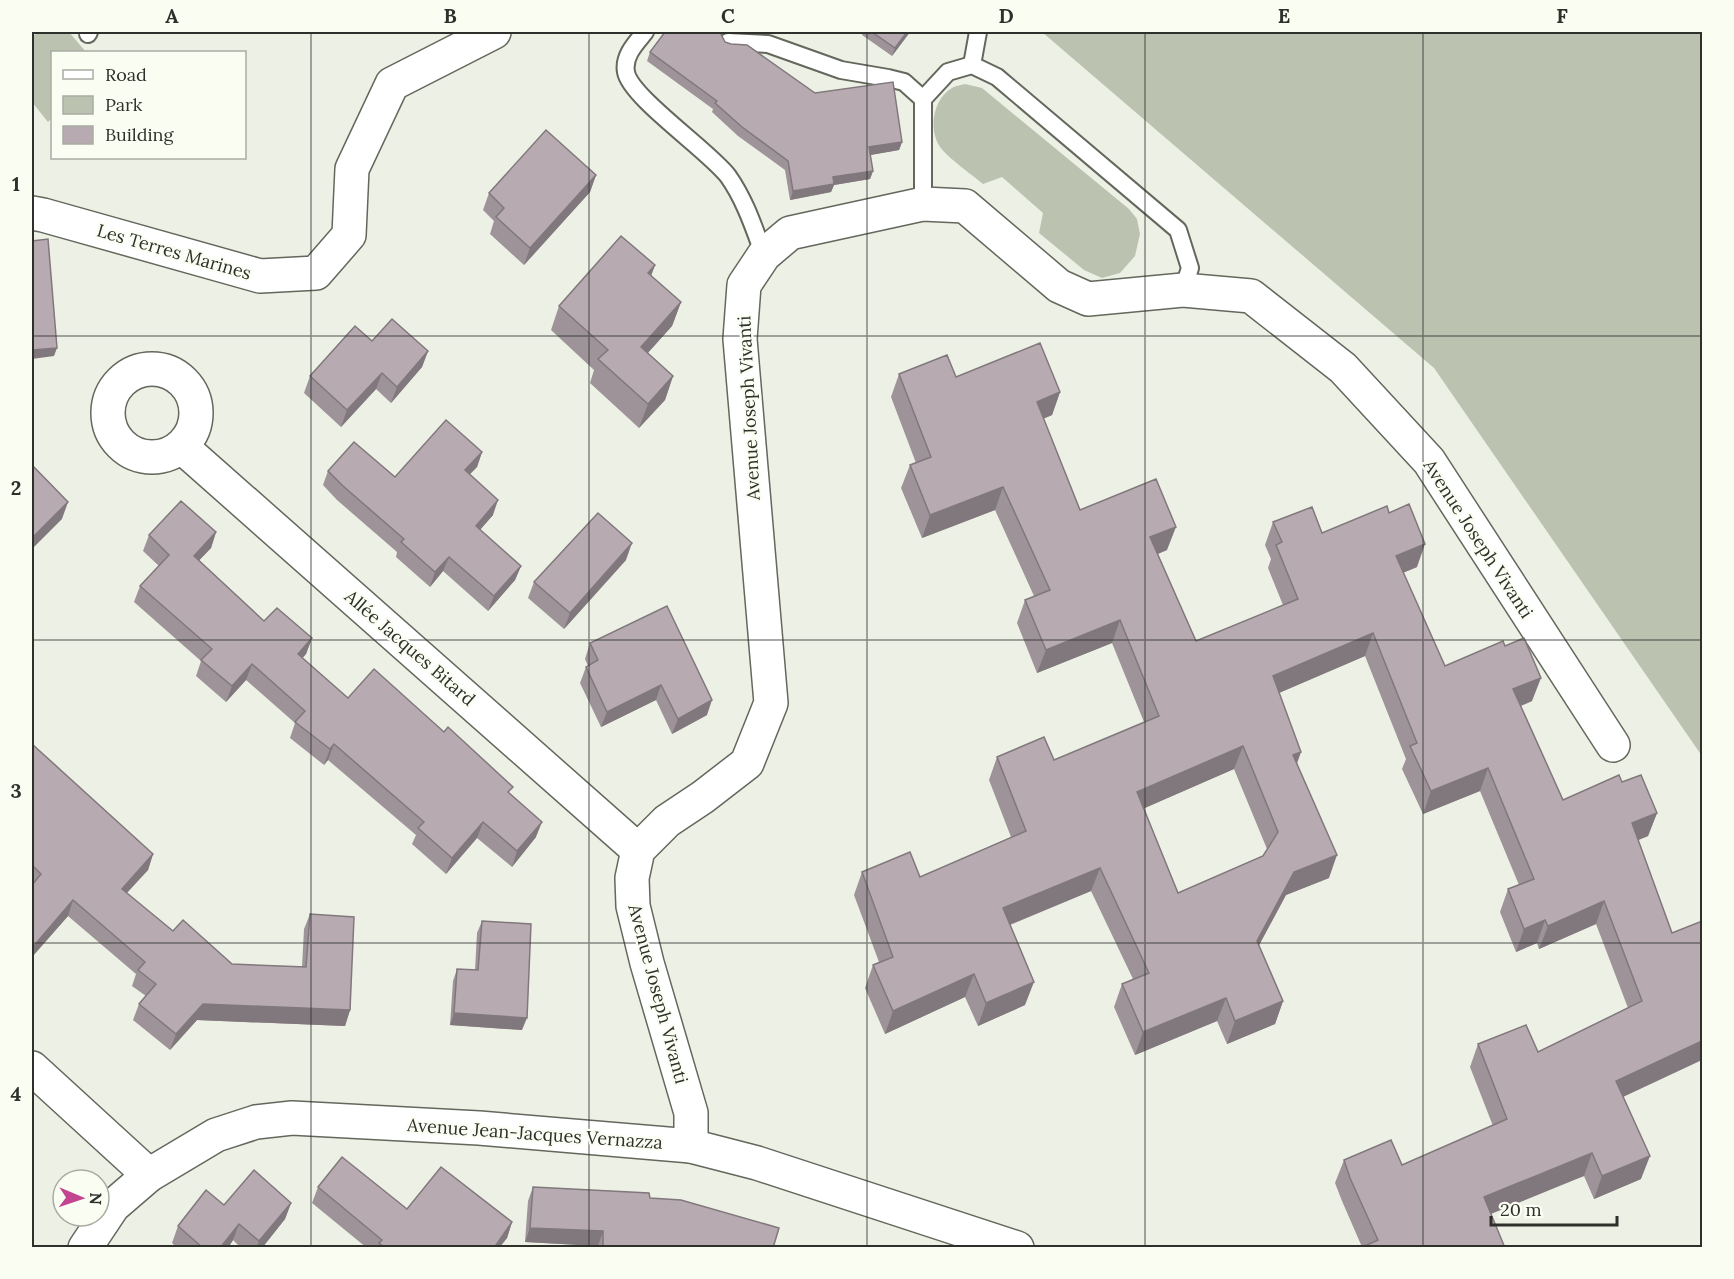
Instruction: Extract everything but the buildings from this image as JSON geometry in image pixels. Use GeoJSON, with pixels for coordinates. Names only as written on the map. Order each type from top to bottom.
{"type":"FeatureCollection","features":[{"type":"Feature","properties":{"kind":"street","name":"Les Terres Marines"},"geometry":{"type":"LineString","coordinates":[[32,213],[260,276],[316,273],[349,235],[352,169],[392,84],[494,32]]}},
{"type":"Feature","properties":{"kind":"street","name":"Avenue Joseph Vivanti"},"geometry":{"type":"LineString","coordinates":[[691,1146],[691,1113],[647,963],[633,906],[632,878],[639,850],[667,821],[704,797],[747,763],[771,703],[741,339],[744,285],[764,255],[790,233],[923,204],[965,206],[1059,286],[1088,299],[1183,290],[1251,296],[1343,368],[1429,461],[1613,745]]}},
{"type":"Feature","properties":{"kind":"street","name":"Allée Jacques Bitard"},"geometry":{"type":"LineString","coordinates":[[182,447],[639,850]]}},
{"type":"Feature","properties":{"kind":"street"},"geometry":{"type":"LineString","coordinates":[[32,1068],[149,1175]]}},
{"type":"Feature","properties":{"kind":"street","name":"Avenue Jean-Jacques Vernazza"},"geometry":{"type":"LineString","coordinates":[[85,1248],[113,1206],[149,1175],[216,1135],[256,1122],[292,1118],[479,1128],[691,1146],[757,1163],[1017,1248]]}},
{"type":"Feature","properties":{"kind":"lane"},"geometry":{"type":"LineString","coordinates":[[645,32],[627,56],[626,73],[636,90],[727,175],[744,203],[764,255]]}},
{"type":"Feature","properties":{"kind":"lane"},"geometry":{"type":"LineString","coordinates":[[972,65],[978,32]]}},
{"type":"Feature","properties":{"kind":"lane"},"geometry":{"type":"LineString","coordinates":[[728,42],[768,44],[841,70],[904,82],[923,99]]}},
{"type":"Feature","properties":{"kind":"lane"},"geometry":{"type":"LineString","coordinates":[[923,204],[923,99],[948,72],[972,65],[997,77],[1178,230],[1190,268],[1183,290]]}},
{"type":"Feature","properties":{"kind":"green space"},"geometry":{"type":"Polygon","coordinates":[[[38,32],[69,32],[85,51],[51,51],[51,119],[48,122],[32,102],[32,37],[38,32]]]}},
{"type":"Feature","properties":{"kind":"green space"},"geometry":{"type":"Polygon","coordinates":[[[1042,32],[1702,32],[1702,756],[1434,368],[1042,32]]]}},
{"type":"Feature","properties":{"kind":"green space"},"geometry":{"type":"Polygon","coordinates":[[[965,84],[982,88],[1129,209],[1137,219],[1140,234],[1135,256],[1120,273],[1102,278],[1084,270],[1039,233],[1043,213],[1002,177],[983,184],[943,151],[934,132],[934,115],[940,99],[946,93],[953,87],[965,84]]]}}]}
